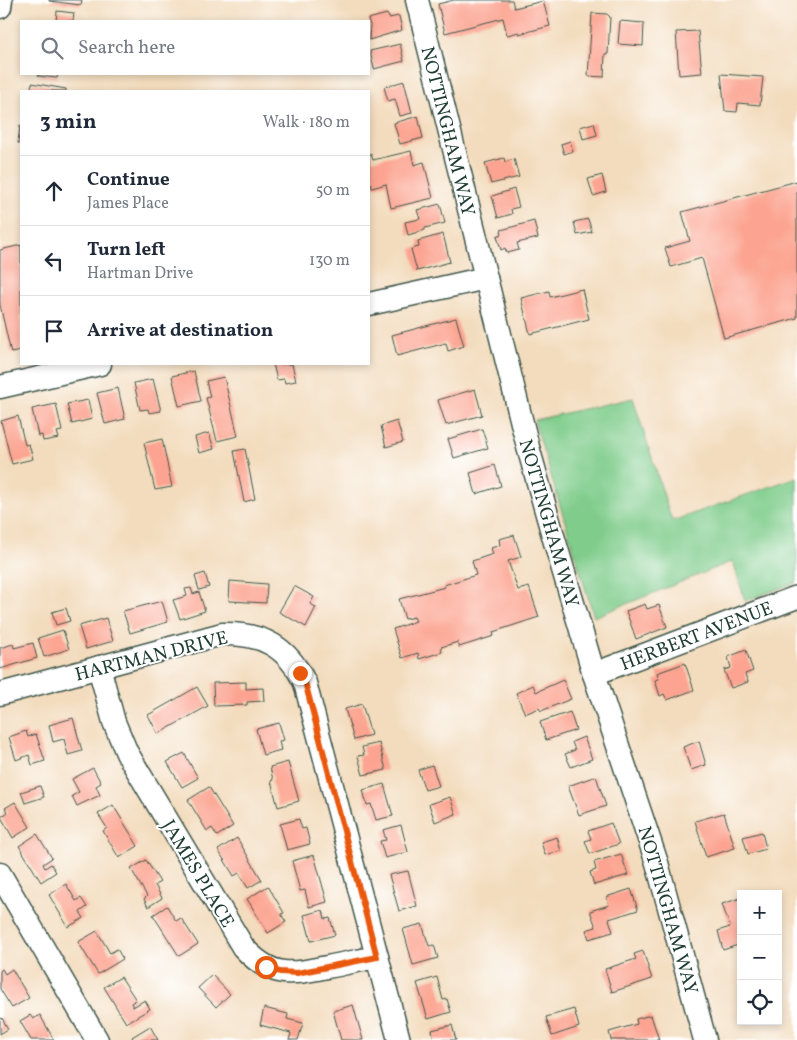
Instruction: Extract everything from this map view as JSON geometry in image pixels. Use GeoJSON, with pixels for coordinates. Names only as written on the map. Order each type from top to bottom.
{"type":"FeatureCollection","features":[{"type":"Feature","properties":{"kind":"street"},"geometry":{"type":"LineString","coordinates":[[0,7],[1,0]]}},
{"type":"Feature","properties":{"kind":"street","name":"NOTTINGHAM WAY"},"geometry":{"type":"LineString","coordinates":[[417,0],[526,438],[554,539],[594,674],[657,864],[706,1040]]}},
{"type":"Feature","properties":{"kind":"street"},"geometry":{"type":"LineString","coordinates":[[370,304],[486,278]]}},
{"type":"Feature","properties":{"kind":"street"},"geometry":{"type":"LineString","coordinates":[[0,387],[96,365]]}},
{"type":"Feature","properties":{"kind":"street","name":"HERBERT AVENUE"},"geometry":{"type":"LineString","coordinates":[[594,674],[797,597]]}},
{"type":"Feature","properties":{"kind":"street","name":"HARTMAN DRIVE"},"geometry":{"type":"LineString","coordinates":[[0,694],[222,634],[240,633],[257,637],[273,644],[287,655],[298,668],[305,682],[399,1040]]}},
{"type":"Feature","properties":{"kind":"street","name":"JAMES PLACE"},"geometry":{"type":"LineString","coordinates":[[98,667],[114,722],[127,753],[242,947],[266,967],[280,972],[297,973],[377,957]]}},
{"type":"Feature","properties":{"kind":"street"},"geometry":{"type":"LineString","coordinates":[[0,874],[98,1040]]}},
{"type":"Feature","properties":{"kind":"green space"},"geometry":{"type":"Polygon","coordinates":[[[633,398],[672,521],[797,477],[797,582],[745,601],[733,561],[594,617],[534,420],[633,398]]]}},
{"type":"Feature","properties":{"kind":"building"},"geometry":{"type":"Polygon","coordinates":[[[49,0],[82,0],[81,5],[49,0]]]}},
{"type":"Feature","properties":{"kind":"building"},"geometry":{"type":"Polygon","coordinates":[[[454,0],[512,0],[514,8],[543,1],[550,26],[507,35],[503,18],[445,33],[438,4],[454,0]]]}},
{"type":"Feature","properties":{"kind":"building"},"geometry":{"type":"Polygon","coordinates":[[[57,11],[74,13],[73,20],[56,20],[57,11]]]}},
{"type":"Feature","properties":{"kind":"building"},"geometry":{"type":"Polygon","coordinates":[[[592,13],[607,14],[610,17],[608,54],[605,54],[604,77],[588,76],[592,13]]]}},
{"type":"Feature","properties":{"kind":"building"},"geometry":{"type":"Polygon","coordinates":[[[387,14],[389,18],[399,16],[402,30],[370,40],[370,20],[368,19],[387,14]]]}},
{"type":"Feature","properties":{"kind":"building"},"geometry":{"type":"Polygon","coordinates":[[[620,21],[644,23],[643,46],[618,44],[620,21]]]}},
{"type":"Feature","properties":{"kind":"building"},"geometry":{"type":"Polygon","coordinates":[[[698,31],[702,73],[679,75],[676,32],[698,31]]]}},
{"type":"Feature","properties":{"kind":"building"},"geometry":{"type":"Polygon","coordinates":[[[400,44],[404,61],[374,69],[370,51],[400,44]]]}},
{"type":"Feature","properties":{"kind":"building"},"geometry":{"type":"Polygon","coordinates":[[[721,74],[763,77],[760,105],[738,103],[737,112],[725,111],[721,74]]]}},
{"type":"Feature","properties":{"kind":"building"},"geometry":{"type":"Polygon","coordinates":[[[38,75],[58,75],[57,78],[38,75]]]}},
{"type":"Feature","properties":{"kind":"building"},"geometry":{"type":"Polygon","coordinates":[[[404,81],[412,113],[400,116],[395,99],[388,101],[384,87],[404,81]]]}},
{"type":"Feature","properties":{"kind":"building"},"geometry":{"type":"Polygon","coordinates":[[[32,83],[66,89],[66,90],[30,90],[32,83]]]}},
{"type":"Feature","properties":{"kind":"building"},"geometry":{"type":"Polygon","coordinates":[[[418,116],[423,138],[400,144],[394,123],[418,116]]]}},
{"type":"Feature","properties":{"kind":"building"},"geometry":{"type":"Polygon","coordinates":[[[594,123],[597,135],[583,139],[580,127],[594,123]]]}},
{"type":"Feature","properties":{"kind":"building"},"geometry":{"type":"Polygon","coordinates":[[[20,125],[20,144],[18,143],[20,125]]]}},
{"type":"Feature","properties":{"kind":"building"},"geometry":{"type":"Polygon","coordinates":[[[570,141],[573,151],[564,154],[561,144],[570,141]]]}},
{"type":"Feature","properties":{"kind":"building"},"geometry":{"type":"Polygon","coordinates":[[[411,151],[414,165],[424,162],[433,198],[391,208],[386,184],[372,188],[370,184],[370,154],[373,160],[411,151]]]}},
{"type":"Feature","properties":{"kind":"building"},"geometry":{"type":"Polygon","coordinates":[[[504,158],[505,162],[514,159],[519,177],[491,184],[485,163],[504,158]]]}},
{"type":"Feature","properties":{"kind":"building"},"geometry":{"type":"Polygon","coordinates":[[[602,175],[606,192],[593,196],[588,179],[602,175]]]}},
{"type":"Feature","properties":{"kind":"building"},"geometry":{"type":"Polygon","coordinates":[[[797,181],[797,318],[724,338],[702,258],[671,267],[665,248],[690,241],[682,212],[797,181]]]}},
{"type":"Feature","properties":{"kind":"building"},"geometry":{"type":"Polygon","coordinates":[[[514,189],[519,207],[511,209],[512,214],[498,218],[492,196],[514,189]]]}},
{"type":"Feature","properties":{"kind":"building"},"geometry":{"type":"Polygon","coordinates":[[[440,204],[445,223],[408,235],[405,222],[420,219],[417,210],[440,204]]]}},
{"type":"Feature","properties":{"kind":"building"},"geometry":{"type":"Polygon","coordinates":[[[588,219],[592,232],[577,235],[574,222],[588,219]]]}},
{"type":"Feature","properties":{"kind":"building"},"geometry":{"type":"Polygon","coordinates":[[[534,221],[538,238],[517,243],[519,250],[507,253],[505,248],[501,250],[497,236],[502,234],[501,230],[534,221]]]}},
{"type":"Feature","properties":{"kind":"building"},"geometry":{"type":"Polygon","coordinates":[[[443,234],[450,262],[417,271],[411,249],[419,247],[418,241],[443,234]]]}},
{"type":"Feature","properties":{"kind":"building"},"geometry":{"type":"Polygon","coordinates":[[[20,245],[20,351],[11,353],[0,305],[0,250],[20,245]]]}},
{"type":"Feature","properties":{"kind":"building"},"geometry":{"type":"Polygon","coordinates":[[[582,289],[589,319],[530,334],[521,298],[549,291],[550,297],[582,289]]]}},
{"type":"Feature","properties":{"kind":"building"},"geometry":{"type":"Polygon","coordinates":[[[456,318],[464,346],[448,351],[446,343],[397,356],[392,335],[456,318]]]}},
{"type":"Feature","properties":{"kind":"building"},"geometry":{"type":"Polygon","coordinates":[[[273,365],[292,365],[296,381],[285,383],[284,379],[277,380],[273,365]]]}},
{"type":"Feature","properties":{"kind":"building"},"geometry":{"type":"Polygon","coordinates":[[[194,371],[201,401],[179,406],[172,376],[194,371]]]}},
{"type":"Feature","properties":{"kind":"building"},"geometry":{"type":"Polygon","coordinates":[[[224,377],[238,436],[217,441],[206,398],[210,397],[206,381],[224,377]]]}},
{"type":"Feature","properties":{"kind":"building"},"geometry":{"type":"Polygon","coordinates":[[[153,379],[161,411],[149,413],[148,409],[140,410],[134,383],[153,379]]]}},
{"type":"Feature","properties":{"kind":"building"},"geometry":{"type":"Polygon","coordinates":[[[118,388],[125,419],[105,424],[97,393],[118,388]]]}},
{"type":"Feature","properties":{"kind":"building"},"geometry":{"type":"Polygon","coordinates":[[[475,389],[482,415],[446,425],[438,400],[475,389]]]}},
{"type":"Feature","properties":{"kind":"building"},"geometry":{"type":"Polygon","coordinates":[[[88,400],[92,419],[72,424],[67,404],[88,400]]]}},
{"type":"Feature","properties":{"kind":"building"},"geometry":{"type":"Polygon","coordinates":[[[56,404],[62,431],[57,432],[59,438],[43,441],[42,435],[38,436],[32,409],[56,404]]]}},
{"type":"Feature","properties":{"kind":"building"},"geometry":{"type":"Polygon","coordinates":[[[18,416],[25,445],[29,444],[33,459],[12,464],[1,421],[18,416]]]}},
{"type":"Feature","properties":{"kind":"building"},"geometry":{"type":"Polygon","coordinates":[[[397,421],[403,442],[386,447],[381,426],[397,421]]]}},
{"type":"Feature","properties":{"kind":"building"},"geometry":{"type":"Polygon","coordinates":[[[482,429],[488,448],[454,458],[448,439],[482,429]]]}},
{"type":"Feature","properties":{"kind":"building"},"geometry":{"type":"Polygon","coordinates":[[[209,433],[214,449],[199,453],[195,437],[209,433]]]}},
{"type":"Feature","properties":{"kind":"building"},"geometry":{"type":"Polygon","coordinates":[[[162,439],[172,487],[155,490],[144,443],[162,439]]]}},
{"type":"Feature","properties":{"kind":"building"},"geometry":{"type":"Polygon","coordinates":[[[245,449],[255,499],[244,502],[234,451],[245,449]]]}},
{"type":"Feature","properties":{"kind":"building"},"geometry":{"type":"Polygon","coordinates":[[[495,465],[501,486],[476,494],[470,473],[495,465]]]}},
{"type":"Feature","properties":{"kind":"building"},"geometry":{"type":"Polygon","coordinates":[[[514,535],[521,557],[508,561],[518,590],[529,587],[539,617],[493,632],[494,636],[459,647],[458,642],[441,647],[442,652],[419,659],[418,653],[402,658],[393,629],[416,621],[414,617],[405,619],[399,599],[445,587],[444,585],[476,575],[472,561],[493,554],[491,548],[500,545],[499,539],[514,535]]]}},
{"type":"Feature","properties":{"kind":"building"},"geometry":{"type":"Polygon","coordinates":[[[205,573],[209,587],[199,590],[195,576],[205,573]]]}},
{"type":"Feature","properties":{"kind":"building"},"geometry":{"type":"Polygon","coordinates":[[[230,581],[267,584],[266,603],[229,601],[230,581]]]}},
{"type":"Feature","properties":{"kind":"building"},"geometry":{"type":"Polygon","coordinates":[[[294,586],[314,597],[310,604],[316,607],[306,627],[279,612],[294,586]]]}},
{"type":"Feature","properties":{"kind":"building"},"geometry":{"type":"Polygon","coordinates":[[[191,588],[193,594],[199,592],[205,611],[180,619],[173,600],[187,596],[185,589],[191,588]]]}},
{"type":"Feature","properties":{"kind":"building"},"geometry":{"type":"Polygon","coordinates":[[[162,601],[168,622],[130,633],[123,611],[162,601]]]}},
{"type":"Feature","properties":{"kind":"building"},"geometry":{"type":"Polygon","coordinates":[[[645,604],[647,609],[659,605],[667,627],[636,639],[626,611],[645,604]]]}},
{"type":"Feature","properties":{"kind":"building"},"geometry":{"type":"Polygon","coordinates":[[[66,608],[70,621],[56,625],[52,612],[66,608]]]}},
{"type":"Feature","properties":{"kind":"building"},"geometry":{"type":"Polygon","coordinates":[[[106,618],[113,641],[86,649],[79,626],[106,618]]]}},
{"type":"Feature","properties":{"kind":"building"},"geometry":{"type":"Polygon","coordinates":[[[63,630],[69,649],[44,657],[38,638],[63,630]]]}},
{"type":"Feature","properties":{"kind":"building"},"geometry":{"type":"Polygon","coordinates":[[[33,643],[37,658],[0,669],[0,648],[13,644],[14,648],[33,643]]]}},
{"type":"Feature","properties":{"kind":"building"},"geometry":{"type":"Polygon","coordinates":[[[746,650],[753,671],[745,674],[748,682],[731,688],[724,670],[731,668],[728,657],[746,650]]]}},
{"type":"Feature","properties":{"kind":"building"},"geometry":{"type":"Polygon","coordinates":[[[685,663],[694,690],[667,700],[664,694],[660,696],[655,680],[659,679],[657,673],[685,663]]]}},
{"type":"Feature","properties":{"kind":"building"},"geometry":{"type":"Polygon","coordinates":[[[563,680],[571,699],[541,711],[539,708],[525,714],[516,693],[533,685],[536,692],[563,680]]]}},
{"type":"Feature","properties":{"kind":"building"},"geometry":{"type":"Polygon","coordinates":[[[246,682],[246,689],[263,688],[264,701],[247,702],[247,705],[214,706],[213,683],[246,682]]]}},
{"type":"Feature","properties":{"kind":"building"},"geometry":{"type":"Polygon","coordinates":[[[197,687],[208,706],[158,734],[148,715],[197,687]]]}},
{"type":"Feature","properties":{"kind":"building"},"geometry":{"type":"Polygon","coordinates":[[[362,704],[371,735],[354,740],[345,709],[362,704]]]}},
{"type":"Feature","properties":{"kind":"building"},"geometry":{"type":"Polygon","coordinates":[[[570,712],[576,730],[546,740],[540,722],[570,712]]]}},
{"type":"Feature","properties":{"kind":"building"},"geometry":{"type":"Polygon","coordinates":[[[73,718],[82,751],[68,755],[64,739],[53,742],[49,725],[73,718]]]}},
{"type":"Feature","properties":{"kind":"building"},"geometry":{"type":"Polygon","coordinates":[[[279,723],[284,740],[279,741],[281,750],[263,755],[256,729],[279,723]]]}},
{"type":"Feature","properties":{"kind":"building"},"geometry":{"type":"Polygon","coordinates":[[[26,731],[28,737],[36,734],[45,761],[32,765],[29,755],[16,760],[9,737],[26,731]]]}},
{"type":"Feature","properties":{"kind":"building"},"geometry":{"type":"Polygon","coordinates":[[[584,737],[592,759],[571,767],[565,754],[575,750],[572,742],[584,737]]]}},
{"type":"Feature","properties":{"kind":"building"},"geometry":{"type":"Polygon","coordinates":[[[699,741],[706,765],[691,770],[683,747],[699,741]]]}},
{"type":"Feature","properties":{"kind":"building"},"geometry":{"type":"Polygon","coordinates":[[[379,743],[386,770],[363,775],[358,756],[364,755],[362,747],[379,743]]]}},
{"type":"Feature","properties":{"kind":"building"},"geometry":{"type":"Polygon","coordinates":[[[184,753],[198,778],[182,787],[167,762],[184,753]]]}},
{"type":"Feature","properties":{"kind":"building"},"geometry":{"type":"Polygon","coordinates":[[[288,762],[299,801],[278,807],[271,781],[273,780],[270,767],[288,762]]]}},
{"type":"Feature","properties":{"kind":"building"},"geometry":{"type":"Polygon","coordinates":[[[432,765],[439,786],[425,790],[418,770],[432,765]]]}},
{"type":"Feature","properties":{"kind":"building"},"geometry":{"type":"Polygon","coordinates":[[[93,768],[101,783],[96,786],[100,795],[77,806],[72,796],[79,792],[72,779],[93,768]]]}},
{"type":"Feature","properties":{"kind":"building"},"geometry":{"type":"Polygon","coordinates":[[[596,776],[606,806],[579,815],[568,786],[596,776]]]}},
{"type":"Feature","properties":{"kind":"building"},"geometry":{"type":"Polygon","coordinates":[[[384,784],[393,816],[376,820],[371,804],[367,805],[363,790],[384,784]]]}},
{"type":"Feature","properties":{"kind":"building"},"geometry":{"type":"Polygon","coordinates":[[[40,786],[44,797],[25,803],[21,792],[40,786]]]}},
{"type":"Feature","properties":{"kind":"building"},"geometry":{"type":"Polygon","coordinates":[[[209,787],[233,826],[217,836],[212,828],[207,831],[188,800],[209,787]]]}},
{"type":"Feature","properties":{"kind":"building"},"geometry":{"type":"Polygon","coordinates":[[[450,797],[456,814],[435,822],[429,804],[450,797]]]}},
{"type":"Feature","properties":{"kind":"building"},"geometry":{"type":"Polygon","coordinates":[[[15,802],[30,827],[13,838],[1,817],[8,812],[5,808],[15,802]]]}},
{"type":"Feature","properties":{"kind":"building"},"geometry":{"type":"Polygon","coordinates":[[[113,805],[138,846],[119,858],[103,831],[107,828],[98,814],[113,805]]]}},
{"type":"Feature","properties":{"kind":"building"},"geometry":{"type":"Polygon","coordinates":[[[724,813],[735,848],[706,857],[695,821],[724,813]]]}},
{"type":"Feature","properties":{"kind":"building"},"geometry":{"type":"Polygon","coordinates":[[[299,819],[302,829],[306,828],[310,844],[287,850],[280,824],[299,819]]]}},
{"type":"Feature","properties":{"kind":"building"},"geometry":{"type":"Polygon","coordinates":[[[611,823],[619,844],[590,854],[585,841],[591,839],[588,831],[611,823]]]}},
{"type":"Feature","properties":{"kind":"building"},"geometry":{"type":"Polygon","coordinates":[[[401,825],[408,852],[385,858],[380,841],[386,840],[383,830],[401,825]]]}},
{"type":"Feature","properties":{"kind":"building"},"geometry":{"type":"Polygon","coordinates":[[[762,832],[766,849],[748,854],[743,837],[762,832]]]}},
{"type":"Feature","properties":{"kind":"building"},"geometry":{"type":"Polygon","coordinates":[[[37,834],[52,858],[43,864],[45,868],[51,864],[56,872],[41,882],[19,846],[37,834]]]}},
{"type":"Feature","properties":{"kind":"building"},"geometry":{"type":"Polygon","coordinates":[[[557,837],[561,851],[545,855],[541,842],[557,837]]]}},
{"type":"Feature","properties":{"kind":"building"},"geometry":{"type":"Polygon","coordinates":[[[237,838],[262,880],[248,888],[239,873],[234,876],[218,850],[237,838]]]}},
{"type":"Feature","properties":{"kind":"building"},"geometry":{"type":"Polygon","coordinates":[[[621,854],[628,875],[594,885],[590,872],[596,870],[594,862],[621,854]]]}},
{"type":"Feature","properties":{"kind":"building"},"geometry":{"type":"Polygon","coordinates":[[[314,855],[327,902],[309,907],[305,890],[300,891],[292,861],[314,855]]]}},
{"type":"Feature","properties":{"kind":"building"},"geometry":{"type":"Polygon","coordinates":[[[146,860],[160,882],[155,885],[162,898],[148,907],[144,899],[147,896],[131,869],[146,860]]]}},
{"type":"Feature","properties":{"kind":"building"},"geometry":{"type":"Polygon","coordinates":[[[408,871],[417,906],[399,911],[389,875],[408,871]]]}},
{"type":"Feature","properties":{"kind":"building"},"geometry":{"type":"Polygon","coordinates":[[[66,884],[76,901],[81,898],[87,907],[80,912],[84,918],[68,927],[49,895],[66,884]]]}},
{"type":"Feature","properties":{"kind":"building"},"geometry":{"type":"Polygon","coordinates":[[[268,886],[284,913],[281,914],[286,922],[268,933],[247,899],[268,886]]]}},
{"type":"Feature","properties":{"kind":"building"},"geometry":{"type":"Polygon","coordinates":[[[631,889],[638,910],[609,919],[613,932],[589,939],[586,930],[596,927],[590,911],[609,905],[606,897],[631,889]]]}},
{"type":"Feature","properties":{"kind":"building"},"geometry":{"type":"Polygon","coordinates":[[[737,899],[737,945],[723,950],[718,931],[730,927],[722,904],[737,899]]]}},
{"type":"Feature","properties":{"kind":"building"},"geometry":{"type":"Polygon","coordinates":[[[167,906],[176,921],[181,918],[198,944],[179,956],[153,915],[167,906]]]}},
{"type":"Feature","properties":{"kind":"building"},"geometry":{"type":"Polygon","coordinates":[[[323,910],[325,919],[330,918],[335,935],[311,941],[304,915],[323,910]]]}},
{"type":"Feature","properties":{"kind":"building"},"geometry":{"type":"Polygon","coordinates":[[[422,924],[429,946],[434,945],[438,958],[413,965],[403,929],[422,924]]]}},
{"type":"Feature","properties":{"kind":"building"},"geometry":{"type":"Polygon","coordinates":[[[97,931],[110,953],[117,949],[123,959],[98,974],[78,942],[97,931]]]}},
{"type":"Feature","properties":{"kind":"building"},"geometry":{"type":"Polygon","coordinates":[[[643,951],[652,979],[612,992],[605,969],[636,959],[634,954],[643,951]]]}},
{"type":"Feature","properties":{"kind":"building"},"geometry":{"type":"Polygon","coordinates":[[[2,969],[5,974],[12,969],[29,998],[12,1008],[0,989],[0,971],[2,969]]]}},
{"type":"Feature","properties":{"kind":"building"},"geometry":{"type":"Polygon","coordinates":[[[212,975],[230,994],[216,1007],[198,988],[212,975]]]}},
{"type":"Feature","properties":{"kind":"building"},"geometry":{"type":"Polygon","coordinates":[[[121,977],[136,1000],[131,1003],[133,1007],[145,1000],[150,1009],[126,1023],[104,987],[121,977]]]}},
{"type":"Feature","properties":{"kind":"building"},"geometry":{"type":"Polygon","coordinates":[[[437,977],[443,1000],[447,999],[451,1012],[428,1019],[417,983],[437,977]]]}},
{"type":"Feature","properties":{"kind":"building"},"geometry":{"type":"Polygon","coordinates":[[[353,1005],[363,1040],[341,1040],[333,1011],[353,1005]]]}},
{"type":"Feature","properties":{"kind":"building"},"geometry":{"type":"Polygon","coordinates":[[[264,1008],[288,1014],[287,1019],[303,1023],[298,1040],[289,1040],[291,1033],[260,1025],[264,1008]]]}},
{"type":"Feature","properties":{"kind":"building"},"geometry":{"type":"Polygon","coordinates":[[[574,1009],[579,1027],[552,1036],[546,1017],[574,1009]]]}},
{"type":"Feature","properties":{"kind":"building"},"geometry":{"type":"Polygon","coordinates":[[[30,1015],[33,1019],[40,1015],[54,1040],[31,1040],[20,1021],[30,1015]]]}},
{"type":"Feature","properties":{"kind":"building"},"geometry":{"type":"Polygon","coordinates":[[[651,1015],[659,1040],[611,1040],[609,1032],[637,1024],[636,1019],[651,1015]]]}},
{"type":"Feature","properties":{"kind":"building"},"geometry":{"type":"Polygon","coordinates":[[[2,1018],[8,1029],[0,1034],[0,1019],[2,1018]]]}},
{"type":"Feature","properties":{"kind":"building"},"geometry":{"type":"Polygon","coordinates":[[[452,1025],[456,1040],[434,1040],[432,1030],[452,1025]]]}},
{"type":"Feature","properties":{"kind":"building"},"geometry":{"type":"Polygon","coordinates":[[[150,1026],[158,1040],[134,1040],[132,1037],[150,1026]]]}},
{"type":"Feature","properties":{"kind":"route"},"geometry":{"type":"LineString","coordinates":[[266,967],[280,972],[297,973],[377,957],[305,682],[300,673]]}}]}
